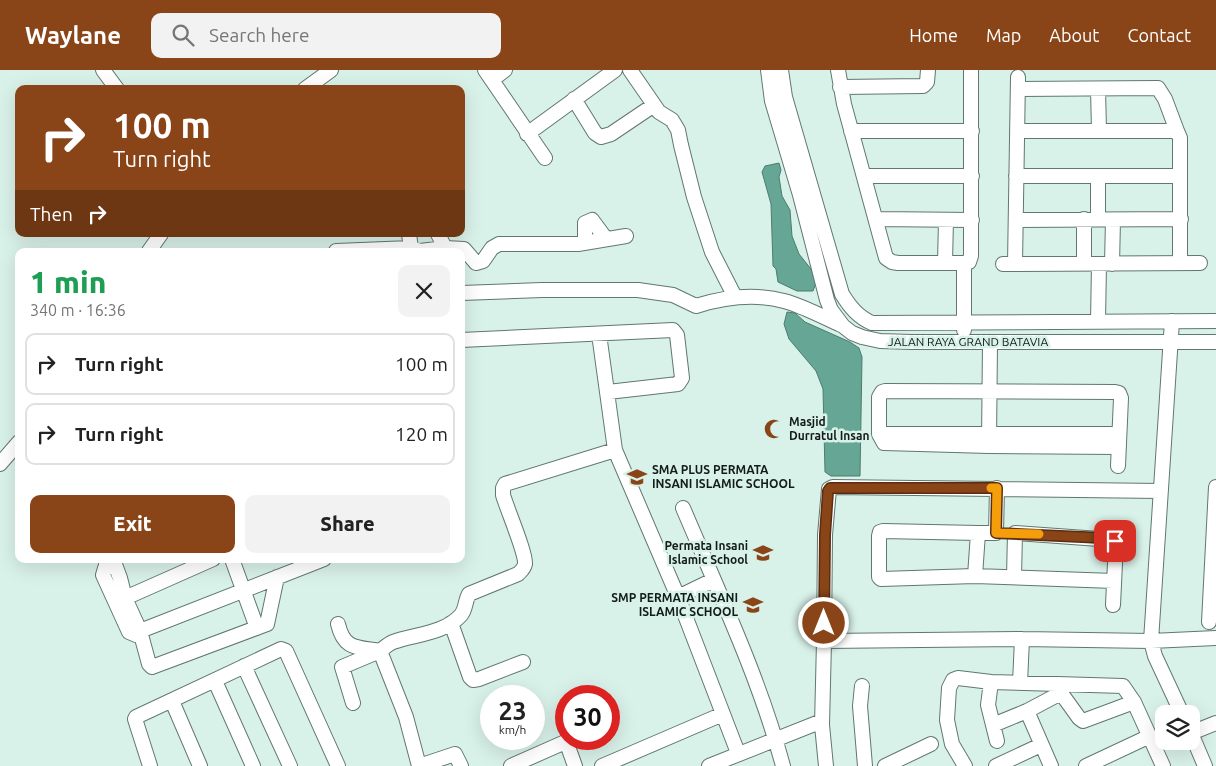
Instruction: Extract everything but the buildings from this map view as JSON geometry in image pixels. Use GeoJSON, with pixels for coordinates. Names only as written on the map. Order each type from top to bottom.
{"type":"FeatureCollection","features":[{"type":"Feature","properties":{"kind":"street"},"geometry":{"type":"LineString","coordinates":[[103,70],[114,85]]}},
{"type":"Feature","properties":{"kind":"street"},"geometry":{"type":"LineString","coordinates":[[310,85],[331,70]]}},
{"type":"Feature","properties":{"kind":"street"},"geometry":{"type":"LineString","coordinates":[[505,70],[489,75],[545,158]]}},
{"type":"Feature","properties":{"kind":"street"},"geometry":{"type":"LineString","coordinates":[[527,134],[615,70]]}},
{"type":"Feature","properties":{"kind":"street"},"geometry":{"type":"LineString","coordinates":[[630,70],[659,112],[672,120],[678,130],[680,145],[694,197],[712,252],[735,297]]}},
{"type":"Feature","properties":{"kind":"street","name":"JALAN RAYA GRAND BATAVIA"},"geometry":{"type":"LineString","coordinates":[[768,70],[772,101],[831,310],[843,326],[852,333],[880,341],[964,341],[990,343],[1216,342]]}},
{"type":"Feature","properties":{"kind":"street","name":"JALAN RAYA GRAND BATAVIA"},"geometry":{"type":"LineString","coordinates":[[780,70],[785,97],[842,294],[858,315],[872,322],[1216,321]]}},
{"type":"Feature","properties":{"kind":"street"},"geometry":{"type":"LineString","coordinates":[[838,70],[840,87],[851,131],[865,176],[886,258],[892,262],[945,263],[964,263],[969,262],[971,259],[972,70]]}},
{"type":"Feature","properties":{"kind":"street"},"geometry":{"type":"LineString","coordinates":[[840,87],[923,86],[926,82],[928,70]]}},
{"type":"Feature","properties":{"kind":"street"},"geometry":{"type":"LineString","coordinates":[[1180,263],[1180,138],[1165,99],[1158,88],[1098,88],[1018,83],[1016,220],[1009,264],[1200,263]]}},
{"type":"Feature","properties":{"kind":"street"},"geometry":{"type":"LineString","coordinates":[[1098,88],[1098,131]]}},
{"type":"Feature","properties":{"kind":"street"},"geometry":{"type":"LineString","coordinates":[[574,99],[595,133],[601,136],[611,134],[654,105]]}},
{"type":"Feature","properties":{"kind":"street"},"geometry":{"type":"LineString","coordinates":[[851,131],[972,131]]}},
{"type":"Feature","properties":{"kind":"street"},"geometry":{"type":"LineString","coordinates":[[1017,131],[1177,131]]}},
{"type":"Feature","properties":{"kind":"street"},"geometry":{"type":"LineString","coordinates":[[865,176],[972,176]]}},
{"type":"Feature","properties":{"kind":"street"},"geometry":{"type":"LineString","coordinates":[[1016,176],[1180,176]]}},
{"type":"Feature","properties":{"kind":"street"},"geometry":{"type":"LineString","coordinates":[[1084,263],[1098,176]]}},
{"type":"Feature","properties":{"kind":"street"},"geometry":{"type":"LineString","coordinates":[[876,219],[972,220]]}},
{"type":"Feature","properties":{"kind":"street"},"geometry":{"type":"LineString","coordinates":[[1016,220],[1180,219]]}},
{"type":"Feature","properties":{"kind":"street"},"geometry":{"type":"LineString","coordinates":[[586,244],[585,223],[592,220],[606,239]]}},
{"type":"Feature","properties":{"kind":"street"},"geometry":{"type":"LineString","coordinates":[[945,263],[946,220]]}},
{"type":"Feature","properties":{"kind":"street"},"geometry":{"type":"LineString","coordinates":[[1098,321],[1113,220]]}},
{"type":"Feature","properties":{"kind":"street"},"geometry":{"type":"LineString","coordinates":[[465,250],[476,263],[482,262],[492,248],[499,244],[586,244],[626,236]]}},
{"type":"Feature","properties":{"kind":"street"},"geometry":{"type":"LineString","coordinates":[[151,248],[159,237]]}},
{"type":"Feature","properties":{"kind":"street"},"geometry":{"type":"LineString","coordinates":[[440,237],[445,248]]}},
{"type":"Feature","properties":{"kind":"street"},"geometry":{"type":"LineString","coordinates":[[964,263],[964,341]]}},
{"type":"Feature","properties":{"kind":"street"},"geometry":{"type":"LineString","coordinates":[[823,283],[838,279]]}},
{"type":"Feature","properties":{"kind":"street"},"geometry":{"type":"LineString","coordinates":[[465,293],[542,290],[638,290],[673,295],[696,306],[721,298],[735,297],[784,301],[843,326]]}},
{"type":"Feature","properties":{"kind":"street"},"geometry":{"type":"LineString","coordinates":[[1172,321],[1151,641],[1155,656],[1178,705]]}},
{"type":"Feature","properties":{"kind":"street"},"geometry":{"type":"LineString","coordinates":[[465,340],[673,330],[678,335],[682,378],[678,384],[608,392]]}},
{"type":"Feature","properties":{"kind":"street"},"geometry":{"type":"LineString","coordinates":[[599,334],[615,450],[678,596],[738,753]]}},
{"type":"Feature","properties":{"kind":"street"},"geometry":{"type":"LineString","coordinates":[[989,440],[990,343]]}},
{"type":"Feature","properties":{"kind":"street"},"geometry":{"type":"LineString","coordinates":[[1118,466],[1121,398],[1115,392],[882,392],[879,397],[879,434],[989,440],[1119,441]]}},
{"type":"Feature","properties":{"kind":"street"},"geometry":{"type":"LineString","coordinates":[[0,464],[15,447]]}},
{"type":"Feature","properties":{"kind":"street"},"geometry":{"type":"LineString","coordinates":[[353,704],[342,667],[380,651],[392,643],[431,632],[451,623],[462,614],[465,601],[470,594],[518,574],[525,566],[524,555],[502,495],[505,484],[615,450]]}},
{"type":"Feature","properties":{"kind":"street"},"geometry":{"type":"LineString","coordinates":[[826,766],[822,721],[825,535],[828,489],[833,487],[1161,490]]}},
{"type":"Feature","properties":{"kind":"street"},"geometry":{"type":"LineString","coordinates":[[1209,622],[1216,487]]}},
{"type":"Feature","properties":{"kind":"street"},"geometry":{"type":"LineString","coordinates":[[996,533],[997,488]]}},
{"type":"Feature","properties":{"kind":"street"},"geometry":{"type":"LineString","coordinates":[[684,508],[758,686],[782,766]]}},
{"type":"Feature","properties":{"kind":"street"},"geometry":{"type":"LineString","coordinates":[[1113,605],[1116,542],[1113,540],[1015,533],[880,532],[879,536],[879,577],[881,580],[975,576],[1114,581]]}},
{"type":"Feature","properties":{"kind":"street"},"geometry":{"type":"LineString","coordinates":[[975,576],[978,533]]}},
{"type":"Feature","properties":{"kind":"street"},"geometry":{"type":"LineString","coordinates":[[1014,577],[1015,533]]}},
{"type":"Feature","properties":{"kind":"street"},"geometry":{"type":"LineString","coordinates":[[108,563],[103,575],[129,632],[136,635],[242,590],[314,563]]}},
{"type":"Feature","properties":{"kind":"street"},"geometry":{"type":"LineString","coordinates":[[114,563],[125,598],[141,632],[149,664],[152,667],[267,624],[278,577]]}},
{"type":"Feature","properties":{"kind":"street"},"geometry":{"type":"LineString","coordinates":[[125,598],[204,563]]}},
{"type":"Feature","properties":{"kind":"street"},"geometry":{"type":"LineString","coordinates":[[233,563],[257,628]]}},
{"type":"Feature","properties":{"kind":"street"},"geometry":{"type":"LineString","coordinates":[[678,596],[714,580]]}},
{"type":"Feature","properties":{"kind":"street"},"geometry":{"type":"LineString","coordinates":[[451,623],[470,677],[473,680],[523,662]]}},
{"type":"Feature","properties":{"kind":"street"},"geometry":{"type":"LineString","coordinates":[[338,624],[340,634],[350,646],[380,651]]}},
{"type":"Feature","properties":{"kind":"street"},"geometry":{"type":"LineString","coordinates":[[824,641],[1022,639],[1151,641],[1216,638]]}},
{"type":"Feature","properties":{"kind":"street"},"geometry":{"type":"LineString","coordinates":[[1020,683],[1022,639]]}},
{"type":"Feature","properties":{"kind":"street"},"geometry":{"type":"LineString","coordinates":[[150,766],[135,719],[139,715],[281,649],[286,651],[338,766]]}},
{"type":"Feature","properties":{"kind":"street"},"geometry":{"type":"LineString","coordinates":[[380,651],[406,717],[419,766],[453,754],[456,755],[461,766]]}},
{"type":"Feature","properties":{"kind":"street"},"geometry":{"type":"LineString","coordinates":[[244,666],[290,766]]}},
{"type":"Feature","properties":{"kind":"street"},"geometry":{"type":"LineString","coordinates":[[965,766],[950,738],[947,720],[950,685],[952,681],[958,678],[1061,688],[1122,686],[1134,702],[1164,766]]}},
{"type":"Feature","properties":{"kind":"street"},"geometry":{"type":"LineString","coordinates":[[215,681],[253,766]]}},
{"type":"Feature","properties":{"kind":"street"},"geometry":{"type":"LineString","coordinates":[[992,682],[988,705],[997,741]]}},
{"type":"Feature","properties":{"kind":"street"},"geometry":{"type":"LineString","coordinates":[[862,686],[860,706],[865,766]]}},
{"type":"Feature","properties":{"kind":"street"},"geometry":{"type":"LineString","coordinates":[[1061,688],[1079,718],[1083,721],[1134,702]]}},
{"type":"Feature","properties":{"kind":"street"},"geometry":{"type":"LineString","coordinates":[[993,725],[1027,710],[1061,688]]}},
{"type":"Feature","properties":{"kind":"street"},"geometry":{"type":"LineString","coordinates":[[172,701],[200,766]]}},
{"type":"Feature","properties":{"kind":"street"},"geometry":{"type":"LineString","coordinates":[[1027,710],[1051,766]]}},
{"type":"Feature","properties":{"kind":"street"},"geometry":{"type":"LineString","coordinates":[[608,765],[723,714]]}},
{"type":"Feature","properties":{"kind":"street"},"geometry":{"type":"LineString","coordinates":[[708,766],[822,721]]}},
{"type":"Feature","properties":{"kind":"street"},"geometry":{"type":"LineString","coordinates":[[1200,729],[1216,722]]}},
{"type":"Feature","properties":{"kind":"street"},"geometry":{"type":"LineString","coordinates":[[1086,766],[1150,736]]}},
{"type":"Feature","properties":{"kind":"street"},"geometry":{"type":"LineString","coordinates":[[885,766],[931,744]]}},
{"type":"Feature","properties":{"kind":"street"},"geometry":{"type":"LineString","coordinates":[[996,766],[1041,745]]}},
{"type":"Feature","properties":{"kind":"street"},"geometry":{"type":"LineString","coordinates":[[511,766],[555,746]]}},
{"type":"Feature","properties":{"kind":"street"},"geometry":{"type":"LineString","coordinates":[[571,750],[575,766]]}},
{"type":"Feature","properties":{"kind":"street"},"geometry":{"type":"LineString","coordinates":[[1198,750],[1205,766]]}},
{"type":"Feature","properties":{"kind":"shaded area"},"geometry":{"type":"Polygon","coordinates":[[[779,163],[782,196],[790,210],[792,236],[799,254],[811,269],[816,283],[813,291],[797,291],[778,282],[776,269],[773,266],[771,204],[762,172],[765,166],[779,163]]]}},
{"type":"Feature","properties":{"kind":"shaded area"},"geometry":{"type":"Polygon","coordinates":[[[787,312],[795,313],[805,322],[850,342],[859,348],[862,357],[860,476],[831,476],[825,472],[823,389],[816,371],[789,339],[784,324],[787,312]]]}},
{"type":"Feature","properties":{"kind":"slow traffic"},"geometry":{"type":"LineString","coordinates":[[991,488],[997,488],[996,533],[1039,534]]}},
{"type":"Feature","properties":{"kind":"place","name":"Masjid Durratul Insan"},"geometry":{"type":"Point","coordinates":[774,429]}},
{"type":"Feature","properties":{"kind":"place","name":"SMA PLUS PERMATA INSANI ISLAMIC SCHOOL"},"geometry":{"type":"Point","coordinates":[637,477]}},
{"type":"Feature","properties":{"kind":"place","name":"Permata Insani Islamic School"},"geometry":{"type":"Point","coordinates":[763,553]}},
{"type":"Feature","properties":{"kind":"place","name":"SMP PERMATA INSANI ISLAMIC SCHOOL"},"geometry":{"type":"Point","coordinates":[753,605]}},
{"type":"Feature","properties":{"kind":"route"},"geometry":{"type":"LineString","coordinates":[[824,623],[825,535],[828,489],[833,487],[997,488],[996,533],[1104,538],[1115,541]]}}]}
